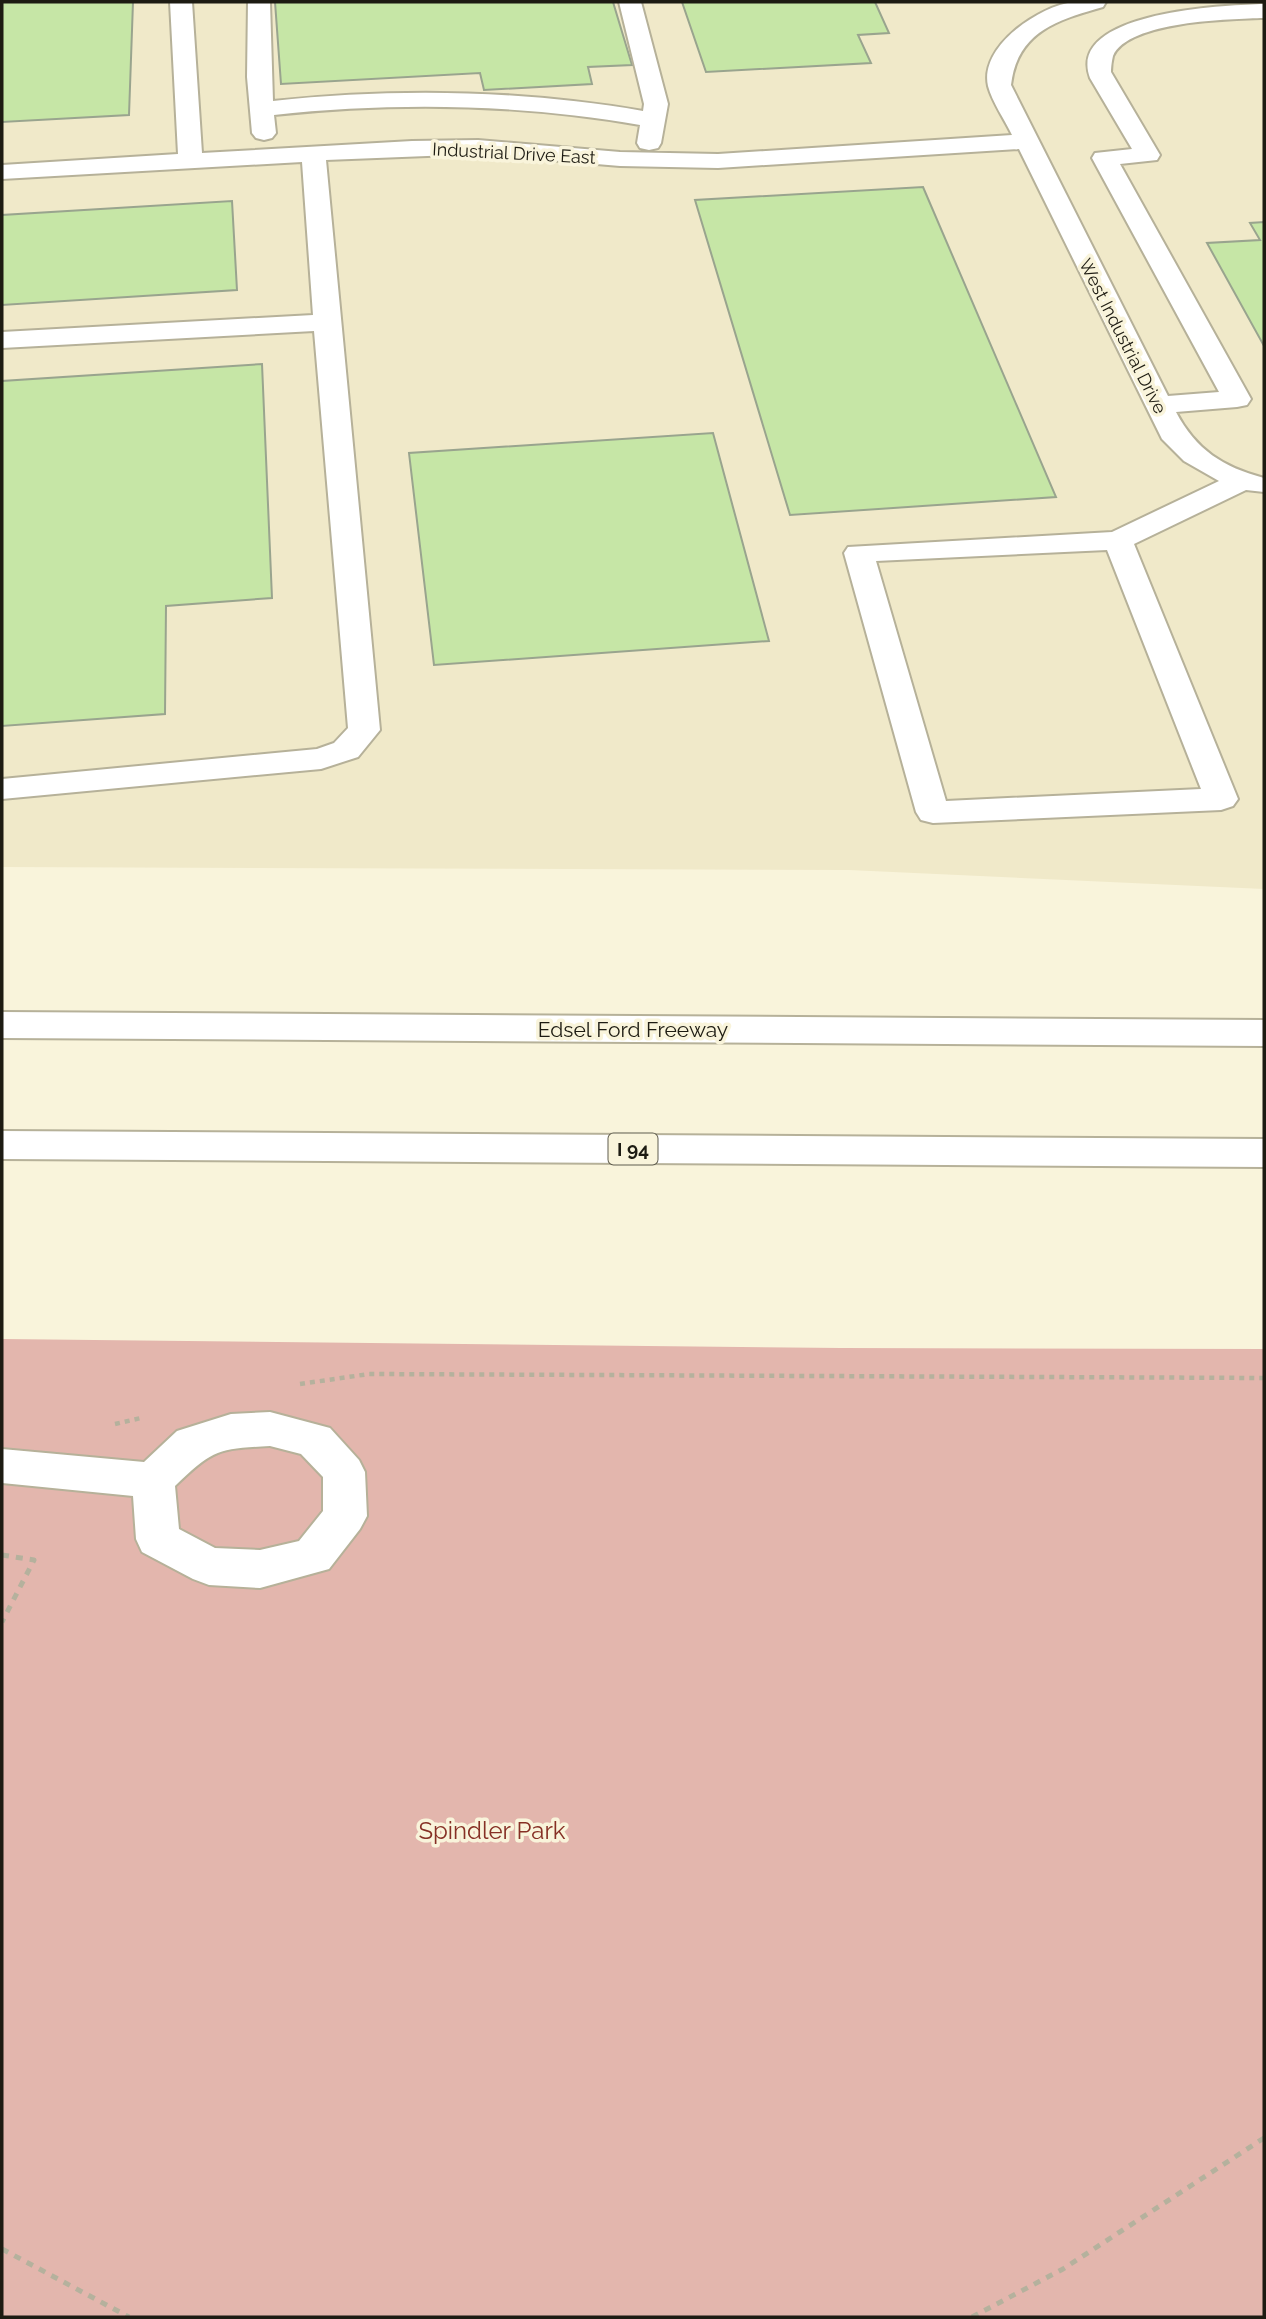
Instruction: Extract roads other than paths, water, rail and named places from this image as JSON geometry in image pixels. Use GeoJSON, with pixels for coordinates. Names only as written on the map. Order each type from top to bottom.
{"type":"FeatureCollection","features":[{"type":"Feature","properties":{"kind":"main road"},"geometry":{"type":"LineString","coordinates":[[181,2],[190,160]]}},
{"type":"Feature","properties":{"kind":"main road"},"geometry":{"type":"LineString","coordinates":[[258,2],[266,156]]}},
{"type":"Feature","properties":{"kind":"main road"},"geometry":{"type":"LineString","coordinates":[[630,2],[656,104],[646,160]]}},
{"type":"Feature","properties":{"kind":"main road","name":"West Industrial Drive"},"geometry":{"type":"LineString","coordinates":[[1095,2],[1068,9],[1035,24],[1009,46],[999,67],[999,85],[1176,439],[1195,457],[1217,471],[1253,483]]}},
{"type":"Feature","properties":{"kind":"main road"},"geometry":{"type":"LineString","coordinates":[[1157,405],[1237,400],[1104,158],[1147,155],[1099,74],[1101,57],[1109,42],[1134,29],[1174,18],[1264,11]]}},
{"type":"Feature","properties":{"kind":"main road"},"geometry":{"type":"LineString","coordinates":[[262,109],[318,103],[456,102],[573,106],[654,120]]}},
{"type":"Feature","properties":{"kind":"main road","name":"Industrial Drive East"},"geometry":{"type":"LineString","coordinates":[[2,172],[314,153],[478,147],[646,160],[718,160],[1026,141]]}},
{"type":"Feature","properties":{"kind":"main road"},"geometry":{"type":"LineString","coordinates":[[2,789],[321,759],[346,750],[364,730],[326,322],[314,153]]}},
{"type":"Feature","properties":{"kind":"main road"},"geometry":{"type":"LineString","coordinates":[[1053,195],[1120,189]]}},
{"type":"Feature","properties":{"kind":"main road"},"geometry":{"type":"LineString","coordinates":[[2,340],[326,322]]}},
{"type":"Feature","properties":{"kind":"main road"},"geometry":{"type":"LineString","coordinates":[[1118,541],[1221,799],[933,812],[859,553],[1118,541],[1253,483]]}},
{"type":"Feature","properties":{"kind":"main road","name":"Edsel Ford Freeway"},"geometry":{"type":"LineString","coordinates":[[2,1025],[1264,1034]]}},
{"type":"Feature","properties":{"kind":"main road","name":"I 94"},"geometry":{"type":"LineString","coordinates":[[2,1145],[1264,1153]]}},
{"type":"Feature","properties":{"kind":"main road"},"geometry":{"type":"LineString","coordinates":[[2,1466],[153,1480]]}},
{"type":"Feature","properties":{"kind":"park label","name":"Spindler Park"},"geometry":{"type":"Point","coordinates":[492,1830]}}]}
